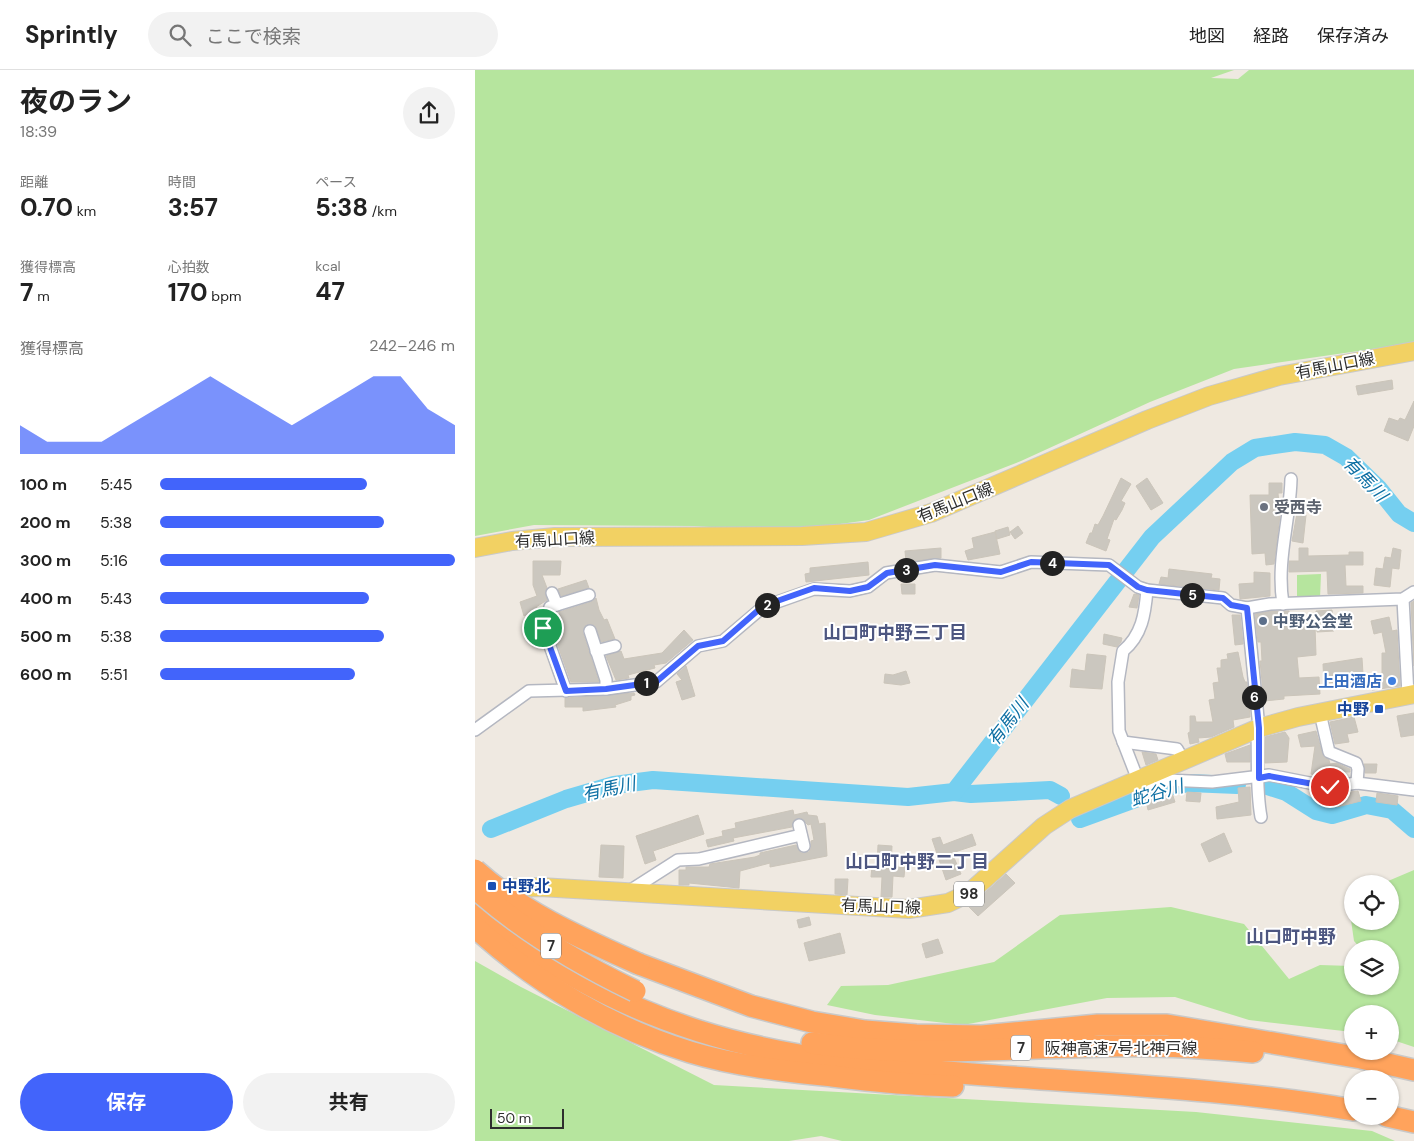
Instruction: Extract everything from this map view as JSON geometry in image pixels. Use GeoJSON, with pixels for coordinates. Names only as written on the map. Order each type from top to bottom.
{"type":"FeatureCollection","features":[{"type":"Feature","properties":{"kind":"highway"},"geometry":{"type":"LineString","coordinates":[[475,870],[504,894],[532,912],[564,930],[639,964],[751,1006],[812,1022],[856,1030],[963,1036],[1098,1025],[1167,1026],[1361,1058],[1414,1070]]}},
{"type":"Feature","properties":{"kind":"highway","name":"阪神高速7号北神戸線"},"geometry":{"type":"LineString","coordinates":[[475,889],[539,939],[631,997],[743,1030],[827,1045],[915,1051],[1176,1046],[1296,1056],[1414,1074]]}},
{"type":"Feature","properties":{"kind":"highway","name":"阪神高速7号北神戸線"},"geometry":{"type":"LineString","coordinates":[[475,907],[534,952],[708,1033],[742,1043],[828,1060],[953,1072],[1231,1093],[1344,1109]]}},
{"type":"Feature","properties":{"kind":"highway"},"geometry":{"type":"LineString","coordinates":[[475,927],[512,958],[568,996],[620,1025],[667,1044],[714,1058],[762,1067],[924,1085],[1136,1085]]}},
{"type":"Feature","properties":{"kind":"highway"},"geometry":{"type":"LineString","coordinates":[[1399,1119],[1414,1122]]}},
{"type":"Feature","properties":{"kind":"main road","name":"有馬山口線"},"geometry":{"type":"LineString","coordinates":[[475,548],[512,541],[555,537],[802,536],[865,532],[931,513],[1147,420],[1209,396],[1279,376],[1414,351]]}},
{"type":"Feature","properties":{"kind":"main road","name":"有馬山口線"},"geometry":{"type":"LineString","coordinates":[[475,889],[540,887],[909,909],[948,903],[969,894],[1044,826],[1070,809],[1259,728],[1411,694]]}},
{"type":"Feature","properties":{"kind":"street"},"geometry":{"type":"LineString","coordinates":[[1283,604],[1280,587],[1281,559],[1291,479]]}},
{"type":"Feature","properties":{"kind":"street"},"geometry":{"type":"LineString","coordinates":[[475,730],[529,691],[606,689],[656,682],[698,646],[723,641],[763,606],[814,588],[850,591],[868,587],[887,573],[935,565],[1001,572],[1031,562],[1109,565],[1142,588],[1223,598],[1231,605],[1247,608],[1283,604],[1403,599],[1414,592]]}},
{"type":"Feature","properties":{"kind":"street"},"geometry":{"type":"LineString","coordinates":[[1142,588],[1141,626],[1133,643],[1123,651],[1118,682],[1119,731],[1142,778],[1151,783],[1166,780],[1212,782],[1269,776],[1330,787],[1357,783],[1414,790]]}},
{"type":"Feature","properties":{"kind":"street"},"geometry":{"type":"LineString","coordinates":[[552,593],[557,605]]}},
{"type":"Feature","properties":{"kind":"street"},"geometry":{"type":"LineString","coordinates":[[566,691],[543,628],[551,607],[589,595]]}},
{"type":"Feature","properties":{"kind":"street"},"geometry":{"type":"LineString","coordinates":[[1403,599],[1411,694]]}},
{"type":"Feature","properties":{"kind":"street"},"geometry":{"type":"LineString","coordinates":[[1247,608],[1259,728],[1259,778],[1257,788],[1261,817]]}},
{"type":"Feature","properties":{"kind":"street"},"geometry":{"type":"LineString","coordinates":[[589,631],[606,680],[606,689]]}},
{"type":"Feature","properties":{"kind":"street"},"geometry":{"type":"LineString","coordinates":[[596,651],[615,646]]}},
{"type":"Feature","properties":{"kind":"street"},"geometry":{"type":"LineString","coordinates":[[1320,713],[1329,752],[1356,763],[1358,769],[1357,783]]}},
{"type":"Feature","properties":{"kind":"street"},"geometry":{"type":"LineString","coordinates":[[1123,742],[1177,749],[1184,761]]}},
{"type":"Feature","properties":{"kind":"street"},"geometry":{"type":"LineString","coordinates":[[628,892],[678,860],[699,859],[742,844],[801,836]]}},
{"type":"Feature","properties":{"kind":"green space"},"geometry":{"type":"Polygon","coordinates":[[[475,70],[1234,70],[1211,78],[1238,79],[1249,70],[1414,70],[1414,343],[1234,369],[1150,402],[1021,461],[869,520],[782,532],[695,526],[534,525],[475,536],[475,70]]]}},
{"type":"Feature","properties":{"kind":"green space"},"geometry":{"type":"Polygon","coordinates":[[[1321,574],[1320,598],[1297,599],[1297,575],[1321,574]]]}},
{"type":"Feature","properties":{"kind":"green space"},"geometry":{"type":"Polygon","coordinates":[[[1414,870],[1414,1047],[1399,1042],[1399,1005],[1344,1005],[1344,1031],[1249,1020],[1175,997],[1107,998],[963,1025],[875,1015],[827,1005],[841,986],[888,985],[994,962],[1060,915],[1171,907],[1244,924],[1289,979],[1320,965],[1344,966],[1344,995],[1399,995],[1399,940],[1354,940],[1352,930],[1399,930],[1399,876],[1414,870]]]}},
{"type":"Feature","properties":{"kind":"green space"},"geometry":{"type":"Polygon","coordinates":[[[475,961],[521,987],[714,1085],[1196,1112],[1372,1131],[1395,1141],[842,1141],[821,1136],[789,1141],[475,1141],[475,961]]]}},
{"type":"Feature","properties":{"kind":"building"},"geometry":{"type":"Polygon","coordinates":[[[1392,380],[1393,389],[1358,395],[1356,386],[1392,380]]]}},
{"type":"Feature","properties":{"kind":"building"},"geometry":{"type":"Polygon","coordinates":[[[1414,401],[1414,426],[1408,441],[1384,431],[1389,418],[1398,421],[1400,418],[1405,420],[1414,401]]]}},
{"type":"Feature","properties":{"kind":"building"},"geometry":{"type":"Polygon","coordinates":[[[1121,478],[1131,484],[1121,501],[1125,503],[1122,510],[1116,520],[1114,519],[1107,539],[1110,540],[1106,551],[1086,543],[1095,524],[1098,525],[1103,516],[1121,478]]]}},
{"type":"Feature","properties":{"kind":"building"},"geometry":{"type":"Polygon","coordinates":[[[1147,478],[1163,503],[1151,510],[1136,486],[1147,478]]]}},
{"type":"Feature","properties":{"kind":"building"},"geometry":{"type":"Polygon","coordinates":[[[1269,483],[1282,483],[1282,493],[1278,493],[1280,515],[1274,564],[1266,565],[1265,553],[1252,554],[1250,495],[1269,495],[1269,483]]]}},
{"type":"Feature","properties":{"kind":"building"},"geometry":{"type":"Polygon","coordinates":[[[1297,513],[1306,515],[1303,543],[1292,541],[1297,513]]]}},
{"type":"Feature","properties":{"kind":"building"},"geometry":{"type":"Polygon","coordinates":[[[1018,526],[1023,533],[1015,539],[1010,532],[1018,526]]]}},
{"type":"Feature","properties":{"kind":"building"},"geometry":{"type":"Polygon","coordinates":[[[1008,527],[1010,535],[997,539],[995,531],[1008,527]]]}},
{"type":"Feature","properties":{"kind":"building"},"geometry":{"type":"Polygon","coordinates":[[[995,532],[1000,554],[968,560],[965,551],[974,548],[972,538],[995,532]]]}},
{"type":"Feature","properties":{"kind":"building"},"geometry":{"type":"Polygon","coordinates":[[[941,548],[941,558],[906,562],[905,551],[941,548]]]}},
{"type":"Feature","properties":{"kind":"building"},"geometry":{"type":"Polygon","coordinates":[[[1299,548],[1308,548],[1308,556],[1349,555],[1349,552],[1363,552],[1363,565],[1345,565],[1346,586],[1363,586],[1363,593],[1328,594],[1327,571],[1289,572],[1289,561],[1299,561],[1299,548]]]}},
{"type":"Feature","properties":{"kind":"building"},"geometry":{"type":"Polygon","coordinates":[[[1393,548],[1401,550],[1399,569],[1392,568],[1390,587],[1374,585],[1376,568],[1383,569],[1385,557],[1391,558],[1393,548]]]}},
{"type":"Feature","properties":{"kind":"building"},"geometry":{"type":"Polygon","coordinates":[[[533,561],[561,561],[560,575],[542,575],[547,588],[545,593],[547,600],[536,607],[540,617],[538,624],[534,625],[533,621],[530,622],[528,614],[524,616],[520,602],[537,596],[533,585],[533,561]]]}},
{"type":"Feature","properties":{"kind":"building"},"geometry":{"type":"Polygon","coordinates":[[[868,562],[869,575],[806,582],[805,574],[810,573],[810,568],[868,562]]]}},
{"type":"Feature","properties":{"kind":"building"},"geometry":{"type":"Polygon","coordinates":[[[1169,569],[1212,574],[1211,578],[1220,579],[1219,590],[1159,584],[1161,577],[1168,578],[1169,569]]]}},
{"type":"Feature","properties":{"kind":"building"},"geometry":{"type":"Polygon","coordinates":[[[1254,572],[1270,573],[1270,596],[1240,599],[1239,584],[1254,583],[1254,572]]]}},
{"type":"Feature","properties":{"kind":"building"},"geometry":{"type":"Polygon","coordinates":[[[586,580],[589,588],[561,596],[558,589],[586,580]]]}},
{"type":"Feature","properties":{"kind":"building"},"geometry":{"type":"Polygon","coordinates":[[[901,584],[915,584],[915,594],[902,594],[901,584]]]}},
{"type":"Feature","properties":{"kind":"building"},"geometry":{"type":"Polygon","coordinates":[[[1134,594],[1139,595],[1137,608],[1129,607],[1134,594]]]}},
{"type":"Feature","properties":{"kind":"building"},"geometry":{"type":"Polygon","coordinates":[[[596,598],[599,610],[604,620],[607,619],[615,639],[601,642],[595,626],[591,624],[585,626],[583,633],[599,682],[571,682],[552,629],[555,618],[560,616],[559,612],[591,602],[596,598]]]}},
{"type":"Feature","properties":{"kind":"building"},"geometry":{"type":"Polygon","coordinates":[[[1414,601],[1414,666],[1411,603],[1414,601]]]}},
{"type":"Feature","properties":{"kind":"building"},"geometry":{"type":"Polygon","coordinates":[[[1332,610],[1334,631],[1317,632],[1316,611],[1332,610]]]}},
{"type":"Feature","properties":{"kind":"building"},"geometry":{"type":"Polygon","coordinates":[[[1271,611],[1289,611],[1290,626],[1293,628],[1315,626],[1316,655],[1297,657],[1299,678],[1319,677],[1320,694],[1284,696],[1284,699],[1264,701],[1260,661],[1262,661],[1261,642],[1258,642],[1255,614],[1271,611]]]}},
{"type":"Feature","properties":{"kind":"building"},"geometry":{"type":"Polygon","coordinates":[[[1232,615],[1240,615],[1243,644],[1235,645],[1232,615]]]}},
{"type":"Feature","properties":{"kind":"building"},"geometry":{"type":"Polygon","coordinates":[[[1389,617],[1392,631],[1397,630],[1400,686],[1372,690],[1371,683],[1382,682],[1382,653],[1386,653],[1382,632],[1374,634],[1371,621],[1389,617]]]}},
{"type":"Feature","properties":{"kind":"building"},"geometry":{"type":"Polygon","coordinates":[[[684,630],[693,640],[666,663],[654,665],[655,668],[628,675],[629,678],[616,680],[606,656],[621,651],[624,659],[662,653],[684,630]]]}},
{"type":"Feature","properties":{"kind":"building"},"geometry":{"type":"Polygon","coordinates":[[[1104,634],[1122,638],[1121,642],[1117,647],[1103,644],[1104,634]]]}},
{"type":"Feature","properties":{"kind":"building"},"geometry":{"type":"Polygon","coordinates":[[[1238,652],[1243,677],[1245,682],[1247,682],[1250,717],[1233,720],[1234,727],[1211,737],[1198,738],[1199,742],[1190,744],[1188,733],[1190,732],[1190,716],[1195,716],[1196,722],[1213,722],[1209,700],[1215,699],[1213,683],[1219,682],[1217,668],[1221,668],[1221,660],[1228,659],[1227,654],[1238,652]]]}},
{"type":"Feature","properties":{"kind":"building"},"geometry":{"type":"Polygon","coordinates":[[[1087,654],[1106,656],[1102,689],[1070,687],[1072,669],[1085,671],[1087,654]]]}},
{"type":"Feature","properties":{"kind":"building"},"geometry":{"type":"Polygon","coordinates":[[[1362,658],[1363,674],[1350,675],[1351,685],[1340,685],[1340,682],[1324,683],[1323,664],[1362,658]]]}},
{"type":"Feature","properties":{"kind":"building"},"geometry":{"type":"Polygon","coordinates":[[[686,666],[695,696],[682,700],[676,682],[682,680],[677,674],[686,666]]]}},
{"type":"Feature","properties":{"kind":"building"},"geometry":{"type":"Polygon","coordinates":[[[906,671],[910,683],[901,685],[884,683],[885,674],[893,675],[906,671]]]}},
{"type":"Feature","properties":{"kind":"building"},"geometry":{"type":"Polygon","coordinates":[[[634,693],[635,695],[631,696],[631,700],[615,705],[616,707],[583,711],[583,707],[565,707],[565,698],[634,693]]]}},
{"type":"Feature","properties":{"kind":"building"},"geometry":{"type":"Polygon","coordinates":[[[1414,713],[1414,735],[1401,737],[1397,716],[1414,713]]]}},
{"type":"Feature","properties":{"kind":"building"},"geometry":{"type":"Polygon","coordinates":[[[1354,717],[1358,732],[1347,734],[1349,742],[1335,744],[1330,722],[1354,717]]]}},
{"type":"Feature","properties":{"kind":"building"},"geometry":{"type":"Polygon","coordinates":[[[1316,731],[1323,756],[1329,760],[1330,764],[1337,763],[1350,769],[1350,772],[1321,771],[1321,776],[1311,774],[1315,746],[1301,747],[1298,735],[1316,731]]]}},
{"type":"Feature","properties":{"kind":"building"},"geometry":{"type":"Polygon","coordinates":[[[1285,732],[1289,738],[1287,762],[1265,763],[1265,737],[1285,732]]]}},
{"type":"Feature","properties":{"kind":"building"},"geometry":{"type":"Polygon","coordinates":[[[1250,745],[1250,762],[1227,762],[1225,754],[1250,745]]]}},
{"type":"Feature","properties":{"kind":"building"},"geometry":{"type":"Polygon","coordinates":[[[1142,752],[1156,754],[1158,760],[1146,765],[1142,752]]]}},
{"type":"Feature","properties":{"kind":"building"},"geometry":{"type":"Polygon","coordinates":[[[1364,764],[1377,764],[1376,773],[1365,773],[1364,764]]]}},
{"type":"Feature","properties":{"kind":"building"},"geometry":{"type":"Polygon","coordinates":[[[1250,787],[1251,815],[1217,819],[1216,807],[1239,802],[1238,788],[1250,787]]]}},
{"type":"Feature","properties":{"kind":"building"},"geometry":{"type":"Polygon","coordinates":[[[1177,788],[1172,793],[1175,802],[1148,810],[1145,796],[1177,788]]]}},
{"type":"Feature","properties":{"kind":"building"},"geometry":{"type":"Polygon","coordinates":[[[1358,791],[1361,801],[1337,807],[1334,794],[1358,791]]]}},
{"type":"Feature","properties":{"kind":"building"},"geometry":{"type":"Polygon","coordinates":[[[1187,792],[1201,793],[1200,802],[1186,801],[1187,792]]]}},
{"type":"Feature","properties":{"kind":"building"},"geometry":{"type":"Polygon","coordinates":[[[1377,793],[1398,796],[1397,805],[1376,802],[1377,793]]]}},
{"type":"Feature","properties":{"kind":"building"},"geometry":{"type":"Polygon","coordinates":[[[793,810],[794,815],[807,812],[808,815],[817,816],[819,824],[825,823],[827,856],[770,867],[770,863],[740,871],[739,888],[689,883],[689,885],[679,885],[679,870],[686,870],[686,867],[709,867],[710,864],[755,857],[760,855],[760,853],[796,845],[801,853],[809,852],[811,841],[814,840],[811,824],[808,825],[801,818],[794,820],[792,827],[733,838],[734,841],[708,847],[706,840],[723,836],[722,831],[736,828],[735,823],[793,810]]]}},
{"type":"Feature","properties":{"kind":"building"},"geometry":{"type":"Polygon","coordinates":[[[698,815],[704,834],[653,851],[656,860],[645,864],[636,836],[698,815]]]}},
{"type":"Feature","properties":{"kind":"building"},"geometry":{"type":"Polygon","coordinates":[[[1224,833],[1232,852],[1209,862],[1201,844],[1224,833]]]}},
{"type":"Feature","properties":{"kind":"building"},"geometry":{"type":"Polygon","coordinates":[[[972,834],[976,845],[952,853],[961,874],[946,880],[932,839],[940,837],[943,845],[972,834]]]}},
{"type":"Feature","properties":{"kind":"building"},"geometry":{"type":"Polygon","coordinates":[[[601,845],[624,846],[623,878],[599,877],[601,845]]]}},
{"type":"Feature","properties":{"kind":"building"},"geometry":{"type":"Polygon","coordinates":[[[878,845],[892,846],[891,867],[905,867],[904,877],[893,876],[892,897],[881,897],[882,877],[871,877],[872,866],[877,866],[878,845]]]}},
{"type":"Feature","properties":{"kind":"building"},"geometry":{"type":"Polygon","coordinates":[[[1006,874],[1015,883],[978,916],[969,907],[1006,874]]]}},
{"type":"Feature","properties":{"kind":"building"},"geometry":{"type":"Polygon","coordinates":[[[835,879],[848,879],[847,895],[835,894],[835,879]]]}},
{"type":"Feature","properties":{"kind":"building"},"geometry":{"type":"Polygon","coordinates":[[[809,917],[811,925],[799,928],[797,920],[809,917]]]}},
{"type":"Feature","properties":{"kind":"building"},"geometry":{"type":"Polygon","coordinates":[[[840,933],[845,953],[809,961],[804,943],[840,933]]]}},
{"type":"Feature","properties":{"kind":"building"},"geometry":{"type":"Polygon","coordinates":[[[938,939],[943,953],[926,958],[922,944],[938,939]]]}},
{"type":"Feature","properties":{"kind":"waterway","name":"有馬川"},"geometry":{"type":"LineString","coordinates":[[491,829],[566,799],[614,785],[653,780],[908,797],[954,792],[1152,537],[1232,462],[1255,448],[1295,442],[1325,445],[1346,457],[1379,489],[1399,514],[1414,523]]}},
{"type":"Feature","properties":{"kind":"waterway","name":"蛇谷川"},"geometry":{"type":"LineString","coordinates":[[1080,819],[1168,787],[1189,783],[1237,785]]}},
{"type":"Feature","properties":{"kind":"waterway","name":"蛇谷川"},"geometry":{"type":"LineString","coordinates":[[1264,785],[1286,792],[1316,811],[1332,815],[1366,805],[1392,810],[1414,829]]}},
{"type":"Feature","properties":{"kind":"waterway","name":"蛇谷川"},"geometry":{"type":"LineString","coordinates":[[954,792],[971,794],[1050,790],[1061,796]]}},
{"type":"Feature","properties":{"kind":"place","name":"受西寺"},"geometry":{"type":"Point","coordinates":[1264,507]}},
{"type":"Feature","properties":{"kind":"place","name":"中野公会堂"},"geometry":{"type":"Point","coordinates":[1263,621]}},
{"type":"Feature","properties":{"kind":"place","name":"上田酒店"},"geometry":{"type":"Point","coordinates":[1392,681]}},
{"type":"Feature","properties":{"kind":"place","name":"中野"},"geometry":{"type":"Point","coordinates":[1379,709]}},
{"type":"Feature","properties":{"kind":"place","name":"中野北"},"geometry":{"type":"Point","coordinates":[492,886]}},
{"type":"Feature","properties":{"kind":"district","name":"山口町中野三丁目"},"geometry":{"type":"Point","coordinates":[895,633]}},
{"type":"Feature","properties":{"kind":"district","name":"山口町中野二丁目"},"geometry":{"type":"Point","coordinates":[917,862]}},
{"type":"Feature","properties":{"kind":"district","name":"山口町中野"},"geometry":{"type":"Point","coordinates":[1291,937]}},
{"type":"Feature","properties":{"kind":"route"},"geometry":{"type":"LineString","coordinates":[[543,628],[566,691],[606,689],[656,682],[698,646],[723,641],[763,606],[814,588],[850,591],[868,587],[887,573],[935,565],[1001,572],[1031,562],[1109,565],[1138,587],[1147,590],[1223,598],[1231,605],[1247,608],[1259,728],[1257,735],[1259,778],[1269,776],[1303,780],[1330,787]]}}]}
